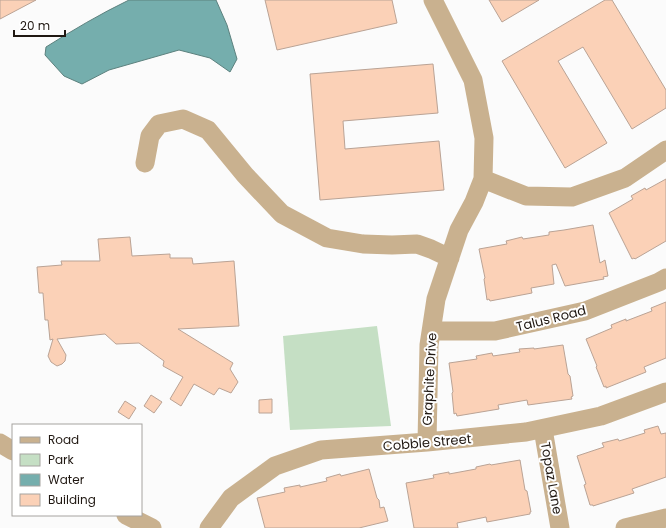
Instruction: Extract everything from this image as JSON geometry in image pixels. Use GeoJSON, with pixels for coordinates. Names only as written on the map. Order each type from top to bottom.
{"type":"FeatureCollection","features":[{"type":"Feature","properties":{"kind":"street","name":"Graphite Drive"},"geometry":{"type":"LineString","coordinates":[[427,442],[429,345],[436,298],[459,230],[474,202],[483,179],[484,138],[473,80],[433,0]]}},
{"type":"Feature","properties":{"kind":"street"},"geometry":{"type":"LineString","coordinates":[[145,163],[150,136],[159,124],[183,119],[208,130],[245,175],[282,214],[326,238],[363,244],[417,244],[450,258]]}},
{"type":"Feature","properties":{"kind":"street"},"geometry":{"type":"LineString","coordinates":[[483,179],[526,196],[572,197],[626,178],[666,150]]}},
{"type":"Feature","properties":{"kind":"street","name":"Talus Road"},"geometry":{"type":"LineString","coordinates":[[431,331],[495,331],[585,311],[666,278]]}},
{"type":"Feature","properties":{"kind":"street","name":"Cobble Street"},"geometry":{"type":"LineString","coordinates":[[209,528],[231,498],[275,466],[321,450],[427,442],[526,432],[600,416],[666,392]]}},
{"type":"Feature","properties":{"kind":"street","name":"Topaz Lane"},"geometry":{"type":"LineString","coordinates":[[543,429],[560,528]]}},
{"type":"Feature","properties":{"kind":"street"},"geometry":{"type":"LineString","coordinates":[[0,443],[12,450]]}},
{"type":"Feature","properties":{"kind":"street"},"geometry":{"type":"LineString","coordinates":[[128,516],[152,528]]}},
{"type":"Feature","properties":{"kind":"street"},"geometry":{"type":"LineString","coordinates":[[625,528],[666,518]]}},
{"type":"Feature","properties":{"kind":"green space"},"geometry":{"type":"Polygon","coordinates":[[[377,326],[391,426],[290,430],[283,336],[377,326]]]}},
{"type":"Feature","properties":{"kind":"water"},"geometry":{"type":"Polygon","coordinates":[[[129,0],[216,0],[227,25],[237,59],[230,72],[210,58],[179,50],[109,70],[82,84],[64,76],[45,55],[46,47],[87,22],[129,0]]]}},
{"type":"Feature","properties":{"kind":"building"},"geometry":{"type":"Polygon","coordinates":[[[0,0],[36,0],[0,19],[0,0]]]}},
{"type":"Feature","properties":{"kind":"building"},"geometry":{"type":"Polygon","coordinates":[[[265,0],[392,0],[397,23],[277,50],[265,0]]]}},
{"type":"Feature","properties":{"kind":"building"},"geometry":{"type":"Polygon","coordinates":[[[489,0],[539,0],[502,22],[489,0]]]}},
{"type":"Feature","properties":{"kind":"building"},"geometry":{"type":"Polygon","coordinates":[[[605,0],[612,0],[666,90],[666,108],[632,129],[583,47],[558,61],[607,143],[565,168],[502,61],[605,0]]]}},
{"type":"Feature","properties":{"kind":"building"},"geometry":{"type":"Polygon","coordinates":[[[433,64],[438,113],[343,121],[345,149],[439,141],[444,190],[320,200],[310,74],[433,64]]]}},
{"type":"Feature","properties":{"kind":"building"},"geometry":{"type":"Polygon","coordinates":[[[666,179],[666,241],[635,259],[632,259],[609,213],[633,199],[631,196],[666,179]]]}},
{"type":"Feature","properties":{"kind":"building"},"geometry":{"type":"Polygon","coordinates":[[[593,225],[600,263],[605,260],[608,276],[603,277],[604,279],[565,286],[556,264],[552,265],[554,284],[531,288],[532,293],[490,301],[489,299],[487,300],[485,278],[479,249],[507,244],[506,241],[522,237],[523,239],[549,235],[549,232],[593,225]]]}},
{"type":"Feature","properties":{"kind":"building"},"geometry":{"type":"Polygon","coordinates":[[[130,237],[132,256],[170,254],[170,258],[192,258],[193,264],[234,261],[239,326],[178,329],[233,363],[230,369],[238,382],[231,393],[219,388],[214,395],[194,384],[181,406],[170,399],[183,377],[163,366],[164,361],[139,343],[116,344],[105,334],[57,339],[66,355],[65,361],[57,366],[51,362],[48,356],[53,339],[50,340],[48,320],[45,320],[43,293],[39,293],[37,267],[62,265],[61,261],[100,261],[98,239],[130,237]]]}},
{"type":"Feature","properties":{"kind":"building"},"geometry":{"type":"Polygon","coordinates":[[[666,302],[666,358],[644,367],[646,372],[606,388],[606,386],[604,387],[586,339],[612,328],[611,325],[652,311],[651,308],[666,302]]]}},
{"type":"Feature","properties":{"kind":"building"},"geometry":{"type":"Polygon","coordinates":[[[563,345],[568,374],[570,376],[573,396],[571,397],[572,399],[528,405],[527,400],[498,405],[499,409],[457,416],[456,413],[454,414],[449,363],[477,359],[476,356],[492,353],[493,356],[520,352],[519,349],[534,349],[563,345]]]}},
{"type":"Feature","properties":{"kind":"building"},"geometry":{"type":"Polygon","coordinates":[[[151,395],[162,402],[154,413],[144,406],[151,395]]]}},
{"type":"Feature","properties":{"kind":"building"},"geometry":{"type":"Polygon","coordinates":[[[272,399],[272,413],[259,413],[259,400],[272,399]]]}},
{"type":"Feature","properties":{"kind":"building"},"geometry":{"type":"Polygon","coordinates":[[[125,401],[136,408],[129,419],[118,412],[125,401]]]}},
{"type":"Feature","properties":{"kind":"building"},"geometry":{"type":"Polygon","coordinates":[[[658,426],[661,434],[666,433],[666,477],[632,489],[634,493],[593,506],[590,505],[584,485],[586,484],[577,456],[604,447],[602,443],[618,439],[619,441],[645,433],[644,430],[658,426]]]}},
{"type":"Feature","properties":{"kind":"building"},"geometry":{"type":"Polygon","coordinates":[[[520,460],[525,490],[527,491],[531,512],[530,514],[487,522],[486,517],[457,523],[458,528],[414,528],[406,483],[434,478],[433,475],[449,472],[449,474],[476,469],[476,467],[490,464],[520,460]]]}},
{"type":"Feature","properties":{"kind":"building"},"geometry":{"type":"Polygon","coordinates":[[[369,469],[377,498],[379,500],[380,508],[384,507],[388,521],[359,528],[265,528],[257,498],[285,492],[284,488],[300,485],[300,487],[327,481],[326,478],[369,469]]]}}]}
